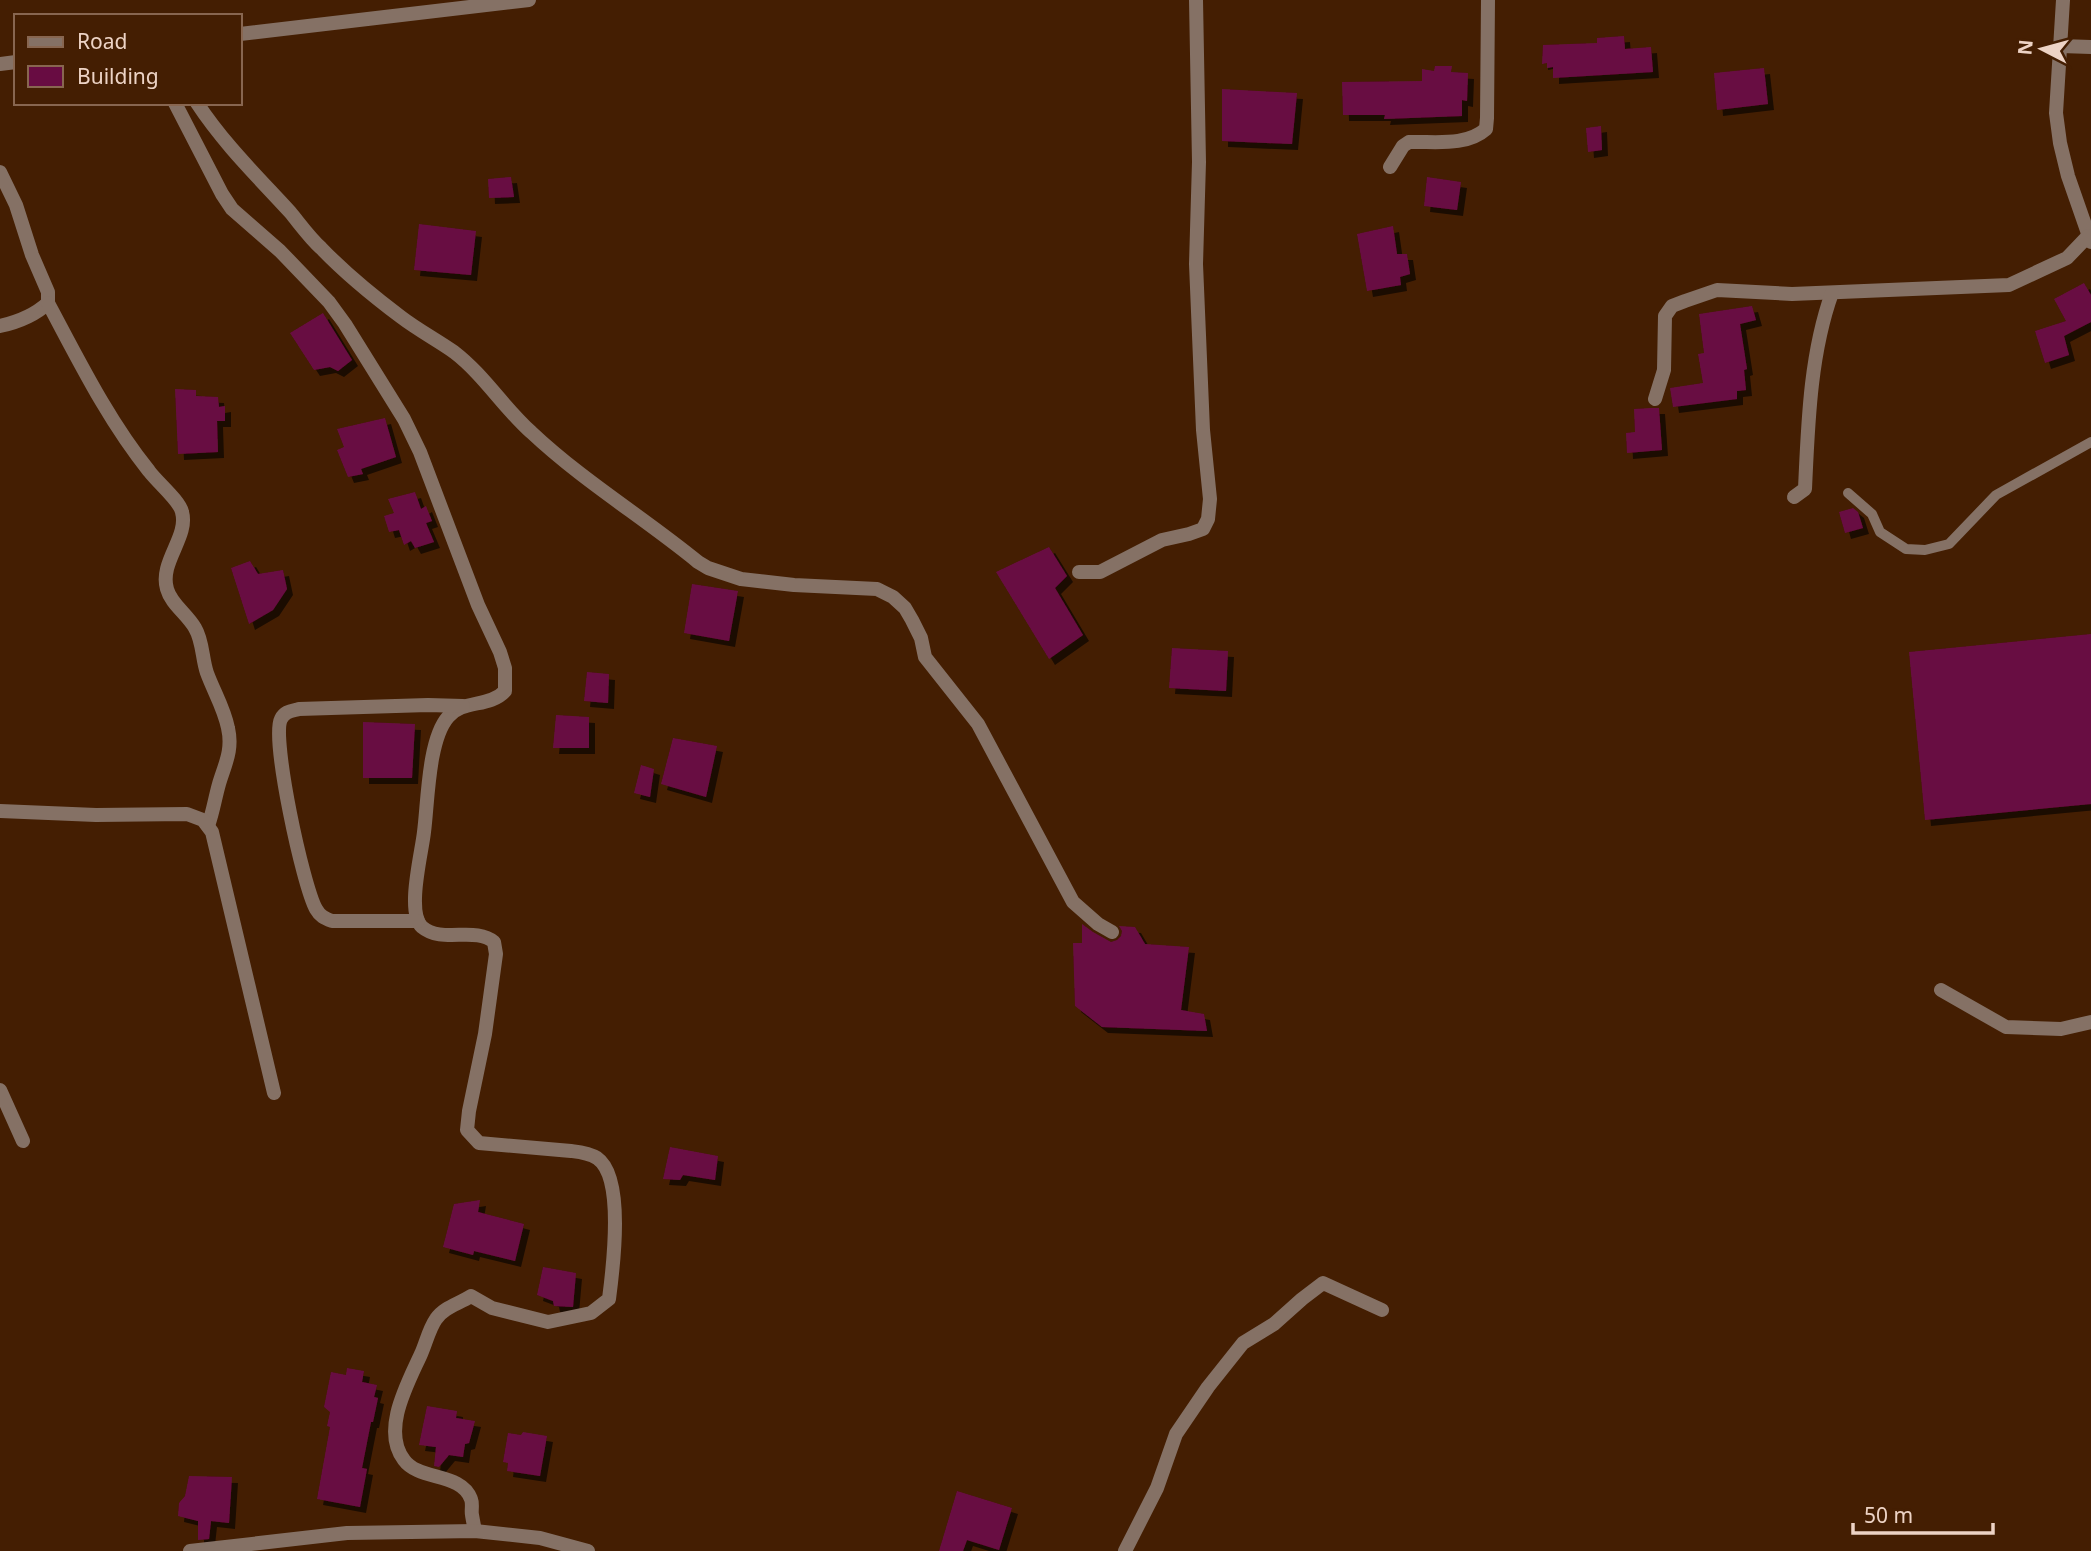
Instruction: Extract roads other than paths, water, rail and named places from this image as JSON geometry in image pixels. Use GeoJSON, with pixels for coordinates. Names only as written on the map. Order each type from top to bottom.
{"type":"FeatureCollection","features":[{"type":"Feature","properties":{"kind":"street"},"geometry":{"type":"LineString","coordinates":[[242,34],[529,0]]}},
{"type":"Feature","properties":{"kind":"street"},"geometry":{"type":"LineString","coordinates":[[1079,572],[1100,572],[1162,540],[1203,529],[1208,519],[1210,499],[1203,430],[1196,264],[1199,162],[1196,0]]}},
{"type":"Feature","properties":{"kind":"street"},"geometry":{"type":"LineString","coordinates":[[1390,167],[1403,146],[1409,142],[1465,139],[1486,129],[1488,0]]}},
{"type":"Feature","properties":{"kind":"street"},"geometry":{"type":"LineString","coordinates":[[1655,399],[1664,370],[1665,316],[1672,306],[1717,290],[1792,294],[2009,285],[2067,258],[2090,239],[2068,176],[2056,113],[2063,0]]}},
{"type":"Feature","properties":{"kind":"street"},"geometry":{"type":"LineString","coordinates":[[2061,46],[2091,47]]}},
{"type":"Feature","properties":{"kind":"street"},"geometry":{"type":"LineString","coordinates":[[176,105],[232,209],[280,251],[329,302],[386,389],[420,452],[455,547],[505,668],[505,691],[489,702],[463,706],[299,709],[286,712],[280,720],[278,734],[281,758],[293,823],[305,879],[322,917],[332,921],[418,921]]}},
{"type":"Feature","properties":{"kind":"street"},"geometry":{"type":"LineString","coordinates":[[198,105],[219,135],[254,175],[319,247],[352,278],[402,318],[455,353],[528,430],[580,475],[698,562],[741,579],[877,589],[893,597],[905,608],[912,620],[925,657],[978,724],[1073,902],[1098,924],[1112,932]]}},
{"type":"Feature","properties":{"kind":"street"},"geometry":{"type":"LineString","coordinates":[[0,172],[16,205],[32,255],[48,292],[48,303],[101,402],[123,438],[183,512],[183,525],[168,567],[167,588],[195,627],[204,664],[225,714],[230,741],[229,755],[208,825]]}},
{"type":"Feature","properties":{"kind":"street"},"geometry":{"type":"LineString","coordinates":[[1794,497],[1805,489],[1807,435],[1814,372],[1823,316],[1832,293]]}},
{"type":"Feature","properties":{"kind":"street"},"geometry":{"type":"LineString","coordinates":[[0,326],[39,312],[48,303]]}},
{"type":"Feature","properties":{"kind":"street"},"geometry":{"type":"LineString","coordinates":[[463,706],[448,716],[434,752],[416,882],[416,912],[422,927],[437,933],[485,936],[494,942],[496,954],[485,1034],[467,1130],[479,1143],[585,1153],[598,1158],[611,1177],[615,1246],[609,1299],[591,1313],[548,1322],[492,1308],[471,1296],[457,1306],[449,1307],[436,1319],[400,1402],[395,1431],[396,1447],[405,1462],[413,1468],[459,1485],[471,1499],[475,1531]]}},
{"type":"Feature","properties":{"kind":"street"},"geometry":{"type":"LineString","coordinates":[[0,811],[96,815],[187,814],[203,820],[208,825],[212,832],[274,1093]]}},
{"type":"Feature","properties":{"kind":"street"},"geometry":{"type":"LineString","coordinates":[[1941,990],[2006,1027],[2061,1029],[2091,1022]]}},
{"type":"Feature","properties":{"kind":"street"},"geometry":{"type":"LineString","coordinates":[[0,1090],[23,1141]]}},
{"type":"Feature","properties":{"kind":"street"},"geometry":{"type":"LineString","coordinates":[[1125,1551],[1157,1488],[1176,1434],[1243,1343],[1274,1324],[1323,1283],[1382,1310]]}},
{"type":"Feature","properties":{"kind":"street"},"geometry":{"type":"LineString","coordinates":[[190,1551],[347,1533],[475,1531],[540,1538],[588,1551]]}},
{"type":"Feature","properties":{"kind":"lane"},"geometry":{"type":"LineString","coordinates":[[1848,493],[1872,514],[1880,532],[1906,549],[1925,550],[1949,544],[1996,495],[2091,442]]}}]}
